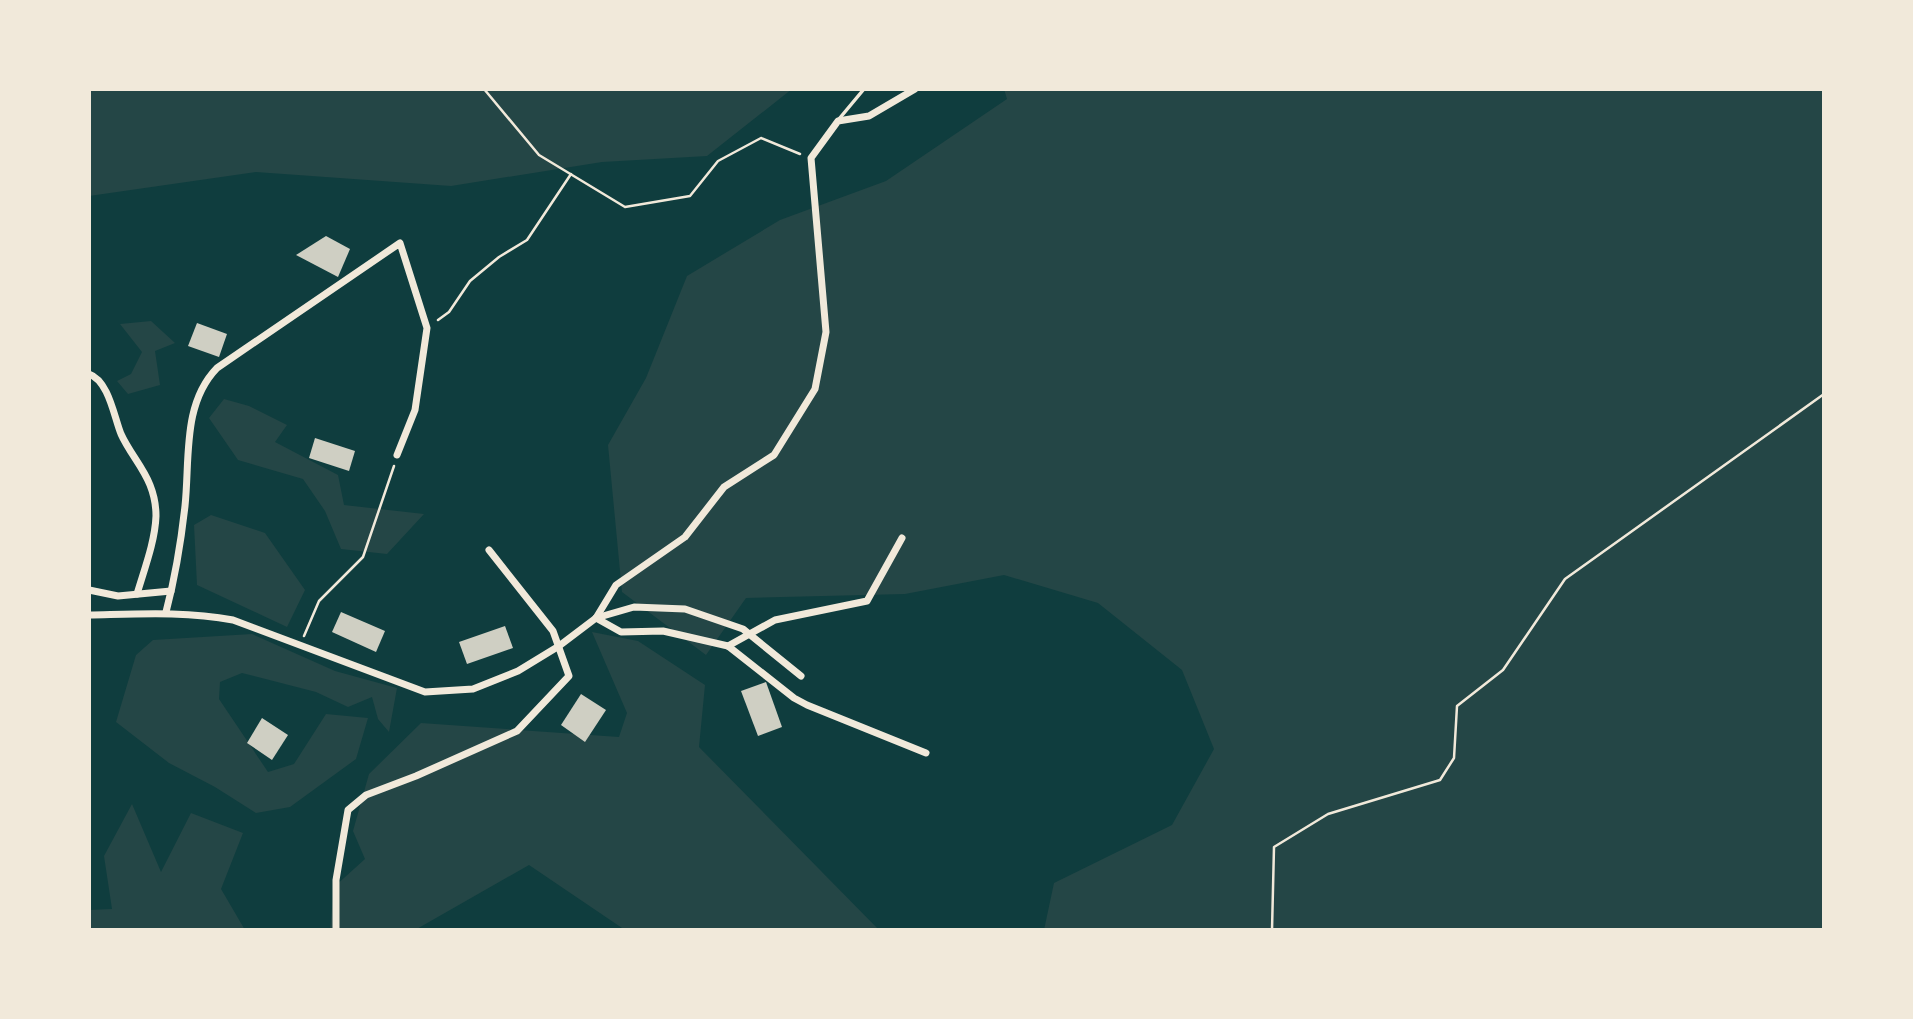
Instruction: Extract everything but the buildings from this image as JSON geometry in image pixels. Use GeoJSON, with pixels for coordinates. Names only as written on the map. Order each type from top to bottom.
{"type":"FeatureCollection","features":[{"type":"Feature","properties":{"kind":"street"},"geometry":{"type":"LineString","coordinates":[[596,618],[616,585],[685,537],[724,487],[774,455],[815,389],[826,332],[811,158],[838,121],[869,116],[915,89]]}},
{"type":"Feature","properties":{"kind":"street"},"geometry":{"type":"LineString","coordinates":[[166,612],[184,509],[192,415],[198,395],[208,377],[217,368],[400,243],[427,328],[415,410],[397,455]]}},
{"type":"Feature","properties":{"kind":"street"},"geometry":{"type":"LineString","coordinates":[[89,374],[95,376],[102,386],[122,436],[149,482],[154,498],[156,517],[152,540],[137,594]]}},
{"type":"Feature","properties":{"kind":"street"},"geometry":{"type":"LineString","coordinates":[[728,646],[775,620],[867,601],[902,538]]}},
{"type":"Feature","properties":{"kind":"street"},"geometry":{"type":"LineString","coordinates":[[336,930],[336,880],[348,810],[366,794],[416,776],[517,731],[569,676],[553,631],[489,550]]}},
{"type":"Feature","properties":{"kind":"street"},"geometry":{"type":"LineString","coordinates":[[89,590],[108,595],[171,592]]}},
{"type":"Feature","properties":{"kind":"street"},"geometry":{"type":"LineString","coordinates":[[89,615],[166,612],[201,614],[233,620],[425,692],[473,689],[518,671],[559,646],[596,618],[634,607],[685,609],[743,629],[802,676]]}},
{"type":"Feature","properties":{"kind":"street"},"geometry":{"type":"LineString","coordinates":[[596,618],[621,632],[663,631],[728,646],[794,698],[926,753]]}},
{"type":"Feature","properties":{"kind":"lane"},"geometry":{"type":"LineString","coordinates":[[838,121],[864,89]]}},
{"type":"Feature","properties":{"kind":"path"},"geometry":{"type":"LineString","coordinates":[[484,89],[539,155],[625,207],[690,196],[718,161],[761,138],[811,158]]}},
{"type":"Feature","properties":{"kind":"path"},"geometry":{"type":"LineString","coordinates":[[427,328],[449,312],[470,281],[499,257],[527,240],[571,174]]}},
{"type":"Feature","properties":{"kind":"path"},"geometry":{"type":"LineString","coordinates":[[1272,930],[1274,847],[1328,814],[1440,780],[1454,758],[1457,706],[1503,670],[1565,579],[1824,394]]}},
{"type":"Feature","properties":{"kind":"path"},"geometry":{"type":"LineString","coordinates":[[299,645],[319,601],[363,557],[397,455]]}},
{"type":"Feature","properties":{"kind":"shaded area"},"geometry":{"type":"Polygon","coordinates":[[[89,89],[792,89],[707,156],[602,162],[451,186],[256,172],[89,196],[89,89]]]}},
{"type":"Feature","properties":{"kind":"shaded area"},"geometry":{"type":"Polygon","coordinates":[[[1004,89],[1824,89],[1824,930],[1044,930],[1054,883],[1172,825],[1214,749],[1182,670],[1098,603],[1004,575],[905,594],[746,598],[706,655],[622,592],[608,445],[646,378],[687,276],[780,220],[886,181],[1007,99],[1004,89]]]}},
{"type":"Feature","properties":{"kind":"shaded area"},"geometry":{"type":"Polygon","coordinates":[[[151,321],[175,343],[155,351],[160,385],[128,394],[117,381],[131,374],[142,352],[120,324],[151,321]]]}},
{"type":"Feature","properties":{"kind":"shaded area"},"geometry":{"type":"Polygon","coordinates":[[[224,399],[249,406],[287,425],[275,442],[338,475],[344,505],[424,514],[387,554],[341,549],[325,511],[303,479],[238,460],[209,418],[224,399]]]}},
{"type":"Feature","properties":{"kind":"shaded area"},"geometry":{"type":"Polygon","coordinates":[[[211,515],[265,533],[305,590],[287,627],[197,585],[194,525],[211,515]]]}},
{"type":"Feature","properties":{"kind":"shaded area"},"geometry":{"type":"Polygon","coordinates":[[[592,632],[638,641],[705,685],[699,747],[879,930],[625,930],[529,865],[415,930],[330,930],[334,887],[365,859],[353,831],[369,774],[421,723],[619,737],[627,713],[592,632]]]}},
{"type":"Feature","properties":{"kind":"shaded area"},"geometry":{"type":"Polygon","coordinates":[[[252,634],[335,671],[397,688],[389,732],[378,719],[372,697],[348,707],[316,692],[242,673],[220,682],[219,699],[268,772],[294,764],[326,714],[368,718],[356,759],[290,807],[256,813],[215,787],[169,763],[116,722],[136,655],[153,640],[252,634]]]}},
{"type":"Feature","properties":{"kind":"shaded area"},"geometry":{"type":"Polygon","coordinates":[[[132,804],[161,872],[191,813],[243,833],[221,889],[245,930],[89,930],[89,910],[112,909],[104,856],[132,804]]]}}]}
